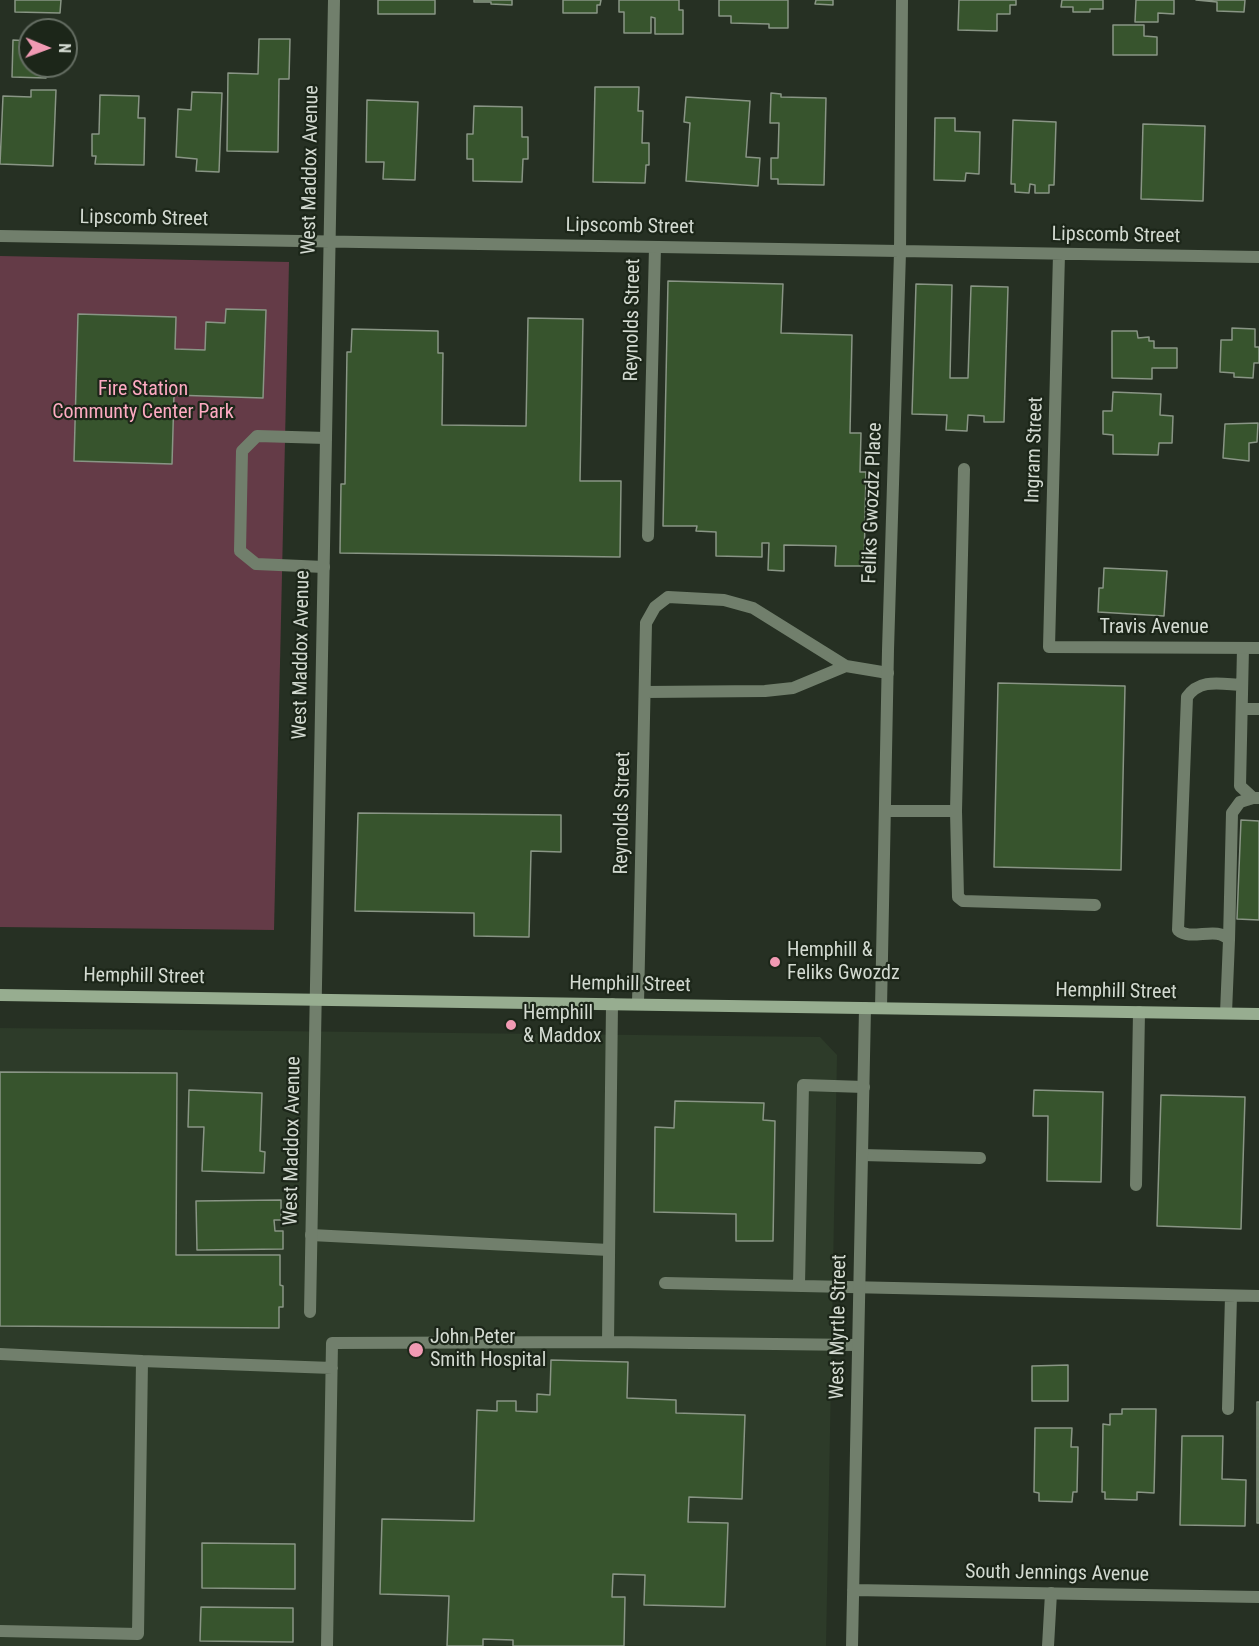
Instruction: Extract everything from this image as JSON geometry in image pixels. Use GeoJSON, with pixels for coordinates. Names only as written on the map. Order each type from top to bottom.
{"type":"FeatureCollection","features":[{"type":"Feature","properties":{"kind":"main road","name":"Hemphill Street"},"geometry":{"type":"LineString","coordinates":[[0,995],[1259,1014]]}},
{"type":"Feature","properties":{"kind":"street","name":"West Maddox Avenue"},"geometry":{"type":"LineString","coordinates":[[310,1312],[334,0]]}},
{"type":"Feature","properties":{"kind":"street","name":"Feliks Gwozdz Place"},"geometry":{"type":"LineString","coordinates":[[881,1008],[900,252],[902,0]]}},
{"type":"Feature","properties":{"kind":"street","name":"Lipscomb Street"},"geometry":{"type":"LineString","coordinates":[[0,237],[1259,257]]}},
{"type":"Feature","properties":{"kind":"street","name":"Reynolds Street"},"geometry":{"type":"LineString","coordinates":[[648,537],[655,248]]}},
{"type":"Feature","properties":{"kind":"street","name":"Ingram Street"},"geometry":{"type":"LineString","coordinates":[[1049,647],[1059,254]]}},
{"type":"Feature","properties":{"kind":"street"},"geometry":{"type":"LineString","coordinates":[[324,567],[256,564],[240,551],[240,540],[242,451],[257,436],[326,438]]}},
{"type":"Feature","properties":{"kind":"street"},"geometry":{"type":"LineString","coordinates":[[964,469],[956,811],[958,897],[963,901],[1095,905]]}},
{"type":"Feature","properties":{"kind":"street","name":"Reynolds Street"},"geometry":{"type":"LineString","coordinates":[[638,1004],[646,623],[654,607],[668,597],[724,600],[753,608],[846,666]]}},
{"type":"Feature","properties":{"kind":"street","name":"Travis Avenue"},"geometry":{"type":"LineString","coordinates":[[1049,647],[1259,648]]}},
{"type":"Feature","properties":{"kind":"street"},"geometry":{"type":"LineString","coordinates":[[1244,648],[1240,786],[1256,798]]}},
{"type":"Feature","properties":{"kind":"street"},"geometry":{"type":"LineString","coordinates":[[645,692],[765,691],[793,688],[846,666],[888,673]]}},
{"type":"Feature","properties":{"kind":"street"},"geometry":{"type":"LineString","coordinates":[[1229,940],[1222,934],[1184,934],[1178,930],[1187,697],[1194,687],[1204,684],[1242,685]]}},
{"type":"Feature","properties":{"kind":"street"},"geometry":{"type":"LineString","coordinates":[[1242,709],[1259,710]]}},
{"type":"Feature","properties":{"kind":"street"},"geometry":{"type":"LineString","coordinates":[[1226,1013],[1232,813],[1240,802],[1256,798]]}},
{"type":"Feature","properties":{"kind":"street"},"geometry":{"type":"LineString","coordinates":[[886,811],[956,811]]}},
{"type":"Feature","properties":{"kind":"street"},"geometry":{"type":"LineString","coordinates":[[608,1342],[612,1004]]}},
{"type":"Feature","properties":{"kind":"street","name":"West Myrtle Street"},"geometry":{"type":"LineString","coordinates":[[852,1646],[865,1008]]}},
{"type":"Feature","properties":{"kind":"street"},"geometry":{"type":"LineString","coordinates":[[1136,1185],[1139,1012]]}},
{"type":"Feature","properties":{"kind":"street"},"geometry":{"type":"LineString","coordinates":[[799,1285],[803,1085],[864,1087]]}},
{"type":"Feature","properties":{"kind":"street"},"geometry":{"type":"LineString","coordinates":[[862,1155],[980,1158]]}},
{"type":"Feature","properties":{"kind":"street"},"geometry":{"type":"LineString","coordinates":[[311,1235],[609,1250]]}},
{"type":"Feature","properties":{"kind":"street"},"geometry":{"type":"LineString","coordinates":[[665,1283],[1259,1296]]}},
{"type":"Feature","properties":{"kind":"street"},"geometry":{"type":"LineString","coordinates":[[1228,1408],[1231,1296]]}},
{"type":"Feature","properties":{"kind":"street"},"geometry":{"type":"LineString","coordinates":[[327,1646],[332,1343],[608,1342],[858,1345]]}},
{"type":"Feature","properties":{"kind":"street"},"geometry":{"type":"LineString","coordinates":[[0,1354],[332,1368]]}},
{"type":"Feature","properties":{"kind":"street"},"geometry":{"type":"LineString","coordinates":[[0,1631],[138,1634],[142,1361]]}},
{"type":"Feature","properties":{"kind":"street","name":"South Jennings Avenue"},"geometry":{"type":"LineString","coordinates":[[853,1590],[1259,1597]]}},
{"type":"Feature","properties":{"kind":"street"},"geometry":{"type":"LineString","coordinates":[[1048,1646],[1051,1593]]}},
{"type":"Feature","properties":{"kind":"shaded area","name":"John Peter Smith Hospital"},"geometry":{"type":"Polygon","coordinates":[[[0,1028],[820,1037],[837,1055],[826,1646],[0,1646],[0,1028]]]}},
{"type":"Feature","properties":{"kind":"green space","name":"Fire Station Communty Center Park"},"geometry":{"type":"Polygon","coordinates":[[[0,256],[289,262],[274,930],[0,927],[0,256]]]}},
{"type":"Feature","properties":{"kind":"building"},"geometry":{"type":"Polygon","coordinates":[[[15,0],[61,0],[60,13],[15,12],[15,0]]]}},
{"type":"Feature","properties":{"kind":"building"},"geometry":{"type":"Polygon","coordinates":[[[378,0],[435,0],[435,14],[378,14],[378,0]]]}},
{"type":"Feature","properties":{"kind":"building"},"geometry":{"type":"Polygon","coordinates":[[[474,0],[512,0],[512,5],[474,2],[474,0]]]}},
{"type":"Feature","properties":{"kind":"building"},"geometry":{"type":"Polygon","coordinates":[[[563,0],[601,0],[600,5],[597,5],[597,13],[563,13],[563,0]]]}},
{"type":"Feature","properties":{"kind":"building"},"geometry":{"type":"Polygon","coordinates":[[[619,0],[679,0],[679,10],[683,10],[683,34],[655,34],[655,18],[651,17],[651,33],[624,33],[624,12],[619,12],[619,0]]]}},
{"type":"Feature","properties":{"kind":"building"},"geometry":{"type":"Polygon","coordinates":[[[719,0],[788,0],[788,28],[769,28],[769,24],[731,23],[731,16],[719,16],[719,0]]]}},
{"type":"Feature","properties":{"kind":"building"},"geometry":{"type":"Polygon","coordinates":[[[816,0],[833,0],[833,5],[815,4],[816,0]]]}},
{"type":"Feature","properties":{"kind":"building"},"geometry":{"type":"Polygon","coordinates":[[[959,0],[1016,0],[1016,5],[1010,5],[1010,14],[997,14],[997,31],[958,30],[959,0]]]}},
{"type":"Feature","properties":{"kind":"building"},"geometry":{"type":"Polygon","coordinates":[[[1062,0],[1103,0],[1103,9],[1073,12],[1073,7],[1061,7],[1062,0]]]}},
{"type":"Feature","properties":{"kind":"building"},"geometry":{"type":"Polygon","coordinates":[[[1136,0],[1174,0],[1174,14],[1158,13],[1158,22],[1135,22],[1136,0]]]}},
{"type":"Feature","properties":{"kind":"building"},"geometry":{"type":"Polygon","coordinates":[[[1196,0],[1245,0],[1244,12],[1217,11],[1217,2],[1196,0]]]}},
{"type":"Feature","properties":{"kind":"building"},"geometry":{"type":"Polygon","coordinates":[[[1113,25],[1144,25],[1144,36],[1157,37],[1157,55],[1113,55],[1113,25]]]}},
{"type":"Feature","properties":{"kind":"building"},"geometry":{"type":"Polygon","coordinates":[[[259,39],[290,39],[289,79],[279,79],[278,152],[227,151],[228,73],[258,74],[259,39]]]}},
{"type":"Feature","properties":{"kind":"building"},"geometry":{"type":"Polygon","coordinates":[[[13,40],[18,40],[18,77],[12,77],[13,40]]]}},
{"type":"Feature","properties":{"kind":"building"},"geometry":{"type":"Polygon","coordinates":[[[595,87],[639,87],[638,111],[643,111],[642,143],[649,143],[649,165],[646,165],[645,183],[593,182],[595,87]]]}},
{"type":"Feature","properties":{"kind":"building"},"geometry":{"type":"Polygon","coordinates":[[[31,90],[56,90],[53,166],[0,164],[3,96],[31,97],[31,90]]]}},
{"type":"Feature","properties":{"kind":"building"},"geometry":{"type":"Polygon","coordinates":[[[192,92],[222,93],[219,172],[196,171],[197,159],[176,157],[178,109],[191,110],[192,92]]]}},
{"type":"Feature","properties":{"kind":"building"},"geometry":{"type":"Polygon","coordinates":[[[771,93],[781,94],[781,97],[826,98],[824,185],[778,184],[778,179],[771,179],[771,158],[778,158],[779,123],[770,123],[771,93]]]}},
{"type":"Feature","properties":{"kind":"building"},"geometry":{"type":"Polygon","coordinates":[[[100,95],[139,96],[138,118],[145,118],[144,165],[95,164],[96,156],[92,156],[92,134],[99,134],[100,95]]]}},
{"type":"Feature","properties":{"kind":"building"},"geometry":{"type":"Polygon","coordinates":[[[686,97],[750,101],[746,157],[760,158],[758,186],[686,181],[690,123],[684,122],[686,97]]]}},
{"type":"Feature","properties":{"kind":"building"},"geometry":{"type":"Polygon","coordinates":[[[367,100],[418,102],[415,180],[383,179],[384,162],[366,162],[367,100]]]}},
{"type":"Feature","properties":{"kind":"building"},"geometry":{"type":"Polygon","coordinates":[[[474,106],[522,107],[522,137],[528,137],[528,159],[523,159],[522,182],[473,181],[473,159],[467,159],[467,134],[473,134],[474,106]]]}},
{"type":"Feature","properties":{"kind":"building"},"geometry":{"type":"Polygon","coordinates":[[[935,118],[955,118],[955,131],[980,132],[979,174],[966,173],[965,181],[934,180],[935,118]]]}},
{"type":"Feature","properties":{"kind":"building"},"geometry":{"type":"Polygon","coordinates":[[[1013,120],[1056,122],[1054,185],[1049,185],[1049,193],[1035,193],[1035,185],[1030,184],[1029,193],[1015,192],[1015,184],[1011,184],[1013,120]]]}},
{"type":"Feature","properties":{"kind":"building"},"geometry":{"type":"Polygon","coordinates":[[[1143,124],[1205,126],[1203,201],[1141,199],[1143,124]]]}},
{"type":"Feature","properties":{"kind":"building"},"geometry":{"type":"Polygon","coordinates":[[[668,281],[783,284],[781,333],[852,335],[850,433],[861,433],[860,472],[866,472],[864,566],[835,566],[836,546],[784,545],[784,571],[768,570],[769,543],[762,543],[762,557],[716,556],[716,532],[696,531],[697,526],[663,526],[668,281]]]}},
{"type":"Feature","properties":{"kind":"building"},"geometry":{"type":"Polygon","coordinates":[[[916,284],[952,285],[950,378],[968,378],[971,286],[1008,287],[1004,422],[984,422],[984,416],[968,415],[967,431],[946,430],[947,415],[912,414],[916,284]]]}},
{"type":"Feature","properties":{"kind":"building"},"geometry":{"type":"Polygon","coordinates":[[[226,309],[266,310],[263,398],[174,395],[172,464],[74,461],[78,314],[176,317],[175,349],[205,350],[206,322],[225,323],[226,309]]]}},
{"type":"Feature","properties":{"kind":"building"},"geometry":{"type":"Polygon","coordinates":[[[528,318],[583,319],[580,481],[621,481],[620,557],[340,553],[341,484],[345,484],[347,352],[351,352],[352,329],[438,331],[438,353],[443,353],[442,425],[526,426],[528,318]]]}},
{"type":"Feature","properties":{"kind":"building"},"geometry":{"type":"Polygon","coordinates":[[[1232,328],[1255,329],[1255,347],[1259,347],[1259,363],[1254,363],[1253,378],[1234,377],[1234,373],[1220,372],[1221,340],[1232,340],[1232,328]]]}},
{"type":"Feature","properties":{"kind":"building"},"geometry":{"type":"Polygon","coordinates":[[[1112,331],[1137,331],[1138,338],[1149,337],[1149,341],[1154,341],[1154,348],[1177,348],[1177,368],[1152,368],[1152,379],[1112,378],[1112,331]]]}},
{"type":"Feature","properties":{"kind":"building"},"geometry":{"type":"Polygon","coordinates":[[[1113,392],[1161,394],[1160,415],[1173,416],[1172,443],[1159,443],[1158,455],[1113,454],[1113,435],[1103,434],[1103,411],[1112,411],[1113,392]]]}},
{"type":"Feature","properties":{"kind":"building"},"geometry":{"type":"Polygon","coordinates":[[[1258,423],[1257,442],[1249,443],[1249,461],[1223,458],[1225,424],[1258,423]]]}},
{"type":"Feature","properties":{"kind":"building"},"geometry":{"type":"Polygon","coordinates":[[[1104,568],[1167,571],[1164,616],[1098,612],[1099,588],[1103,588],[1104,568]]]}},
{"type":"Feature","properties":{"kind":"building"},"geometry":{"type":"Polygon","coordinates":[[[998,683],[1125,686],[1121,870],[994,867],[998,683]]]}},
{"type":"Feature","properties":{"kind":"building"},"geometry":{"type":"Polygon","coordinates":[[[358,813],[561,815],[561,852],[531,851],[529,937],[474,936],[474,913],[355,911],[358,813]]]}},
{"type":"Feature","properties":{"kind":"building"},"geometry":{"type":"Polygon","coordinates":[[[1241,820],[1259,821],[1259,920],[1237,919],[1241,820]]]}},
{"type":"Feature","properties":{"kind":"building"},"geometry":{"type":"Polygon","coordinates":[[[0,1072],[177,1073],[176,1255],[280,1255],[283,1307],[279,1307],[279,1328],[0,1326],[0,1072]]]}},
{"type":"Feature","properties":{"kind":"building"},"geometry":{"type":"Polygon","coordinates":[[[189,1090],[262,1093],[260,1151],[265,1152],[264,1173],[202,1171],[204,1127],[188,1127],[189,1090]]]}},
{"type":"Feature","properties":{"kind":"building"},"geometry":{"type":"Polygon","coordinates":[[[1034,1090],[1103,1092],[1101,1182],[1047,1181],[1048,1116],[1033,1116],[1034,1090]]]}},
{"type":"Feature","properties":{"kind":"building"},"geometry":{"type":"Polygon","coordinates":[[[1161,1095],[1245,1097],[1241,1229],[1157,1226],[1161,1095]]]}},
{"type":"Feature","properties":{"kind":"building"},"geometry":{"type":"Polygon","coordinates":[[[675,1101],[764,1103],[763,1120],[775,1121],[773,1241],[736,1241],[736,1214],[654,1212],[655,1127],[674,1128],[675,1101]]]}},
{"type":"Feature","properties":{"kind":"building"},"geometry":{"type":"Polygon","coordinates":[[[281,1200],[281,1220],[274,1220],[275,1231],[283,1231],[283,1249],[197,1250],[196,1201],[281,1200]]]}},
{"type":"Feature","properties":{"kind":"building"},"geometry":{"type":"Polygon","coordinates":[[[551,1360],[628,1362],[627,1398],[676,1400],[676,1413],[745,1415],[742,1499],[689,1497],[688,1522],[728,1523],[725,1607],[644,1605],[645,1575],[613,1574],[612,1597],[625,1597],[624,1646],[513,1646],[513,1640],[483,1639],[483,1646],[447,1646],[449,1596],[380,1594],[382,1519],[474,1521],[477,1410],[497,1411],[497,1401],[516,1401],[516,1411],[537,1412],[537,1394],[550,1395],[551,1360]]]}},
{"type":"Feature","properties":{"kind":"building"},"geometry":{"type":"Polygon","coordinates":[[[1068,1365],[1068,1401],[1032,1401],[1032,1366],[1068,1365]]]}},
{"type":"Feature","properties":{"kind":"building"},"geometry":{"type":"Polygon","coordinates":[[[1257,1402],[1259,1402],[1259,1523],[1257,1523],[1257,1402]]]}},
{"type":"Feature","properties":{"kind":"building"},"geometry":{"type":"Polygon","coordinates":[[[1122,1409],[1156,1409],[1154,1493],[1137,1492],[1137,1500],[1105,1499],[1105,1492],[1102,1492],[1103,1424],[1110,1425],[1110,1414],[1122,1414],[1122,1409]]]}},
{"type":"Feature","properties":{"kind":"building"},"geometry":{"type":"Polygon","coordinates":[[[1035,1428],[1072,1428],[1071,1447],[1078,1447],[1077,1492],[1073,1492],[1072,1502],[1039,1501],[1039,1493],[1034,1492],[1035,1428]]]}},
{"type":"Feature","properties":{"kind":"building"},"geometry":{"type":"Polygon","coordinates":[[[1182,1436],[1223,1436],[1222,1479],[1246,1480],[1245,1526],[1180,1525],[1182,1436]]]}},
{"type":"Feature","properties":{"kind":"building"},"geometry":{"type":"Polygon","coordinates":[[[202,1543],[295,1544],[295,1589],[202,1588],[202,1543]]]}},
{"type":"Feature","properties":{"kind":"building"},"geometry":{"type":"Polygon","coordinates":[[[201,1607],[293,1608],[293,1642],[200,1641],[201,1607]]]}},
{"type":"Feature","properties":{"kind":"place","name":"Hemphill & Feliks Gwozdz"},"geometry":{"type":"Point","coordinates":[775,962]}},
{"type":"Feature","properties":{"kind":"place","name":"Hemphill & Maddox"},"geometry":{"type":"Point","coordinates":[511,1025]}},
{"type":"Feature","properties":{"kind":"place","name":"John Peter Smith Hospital"},"geometry":{"type":"Point","coordinates":[416,1350]}}]}
